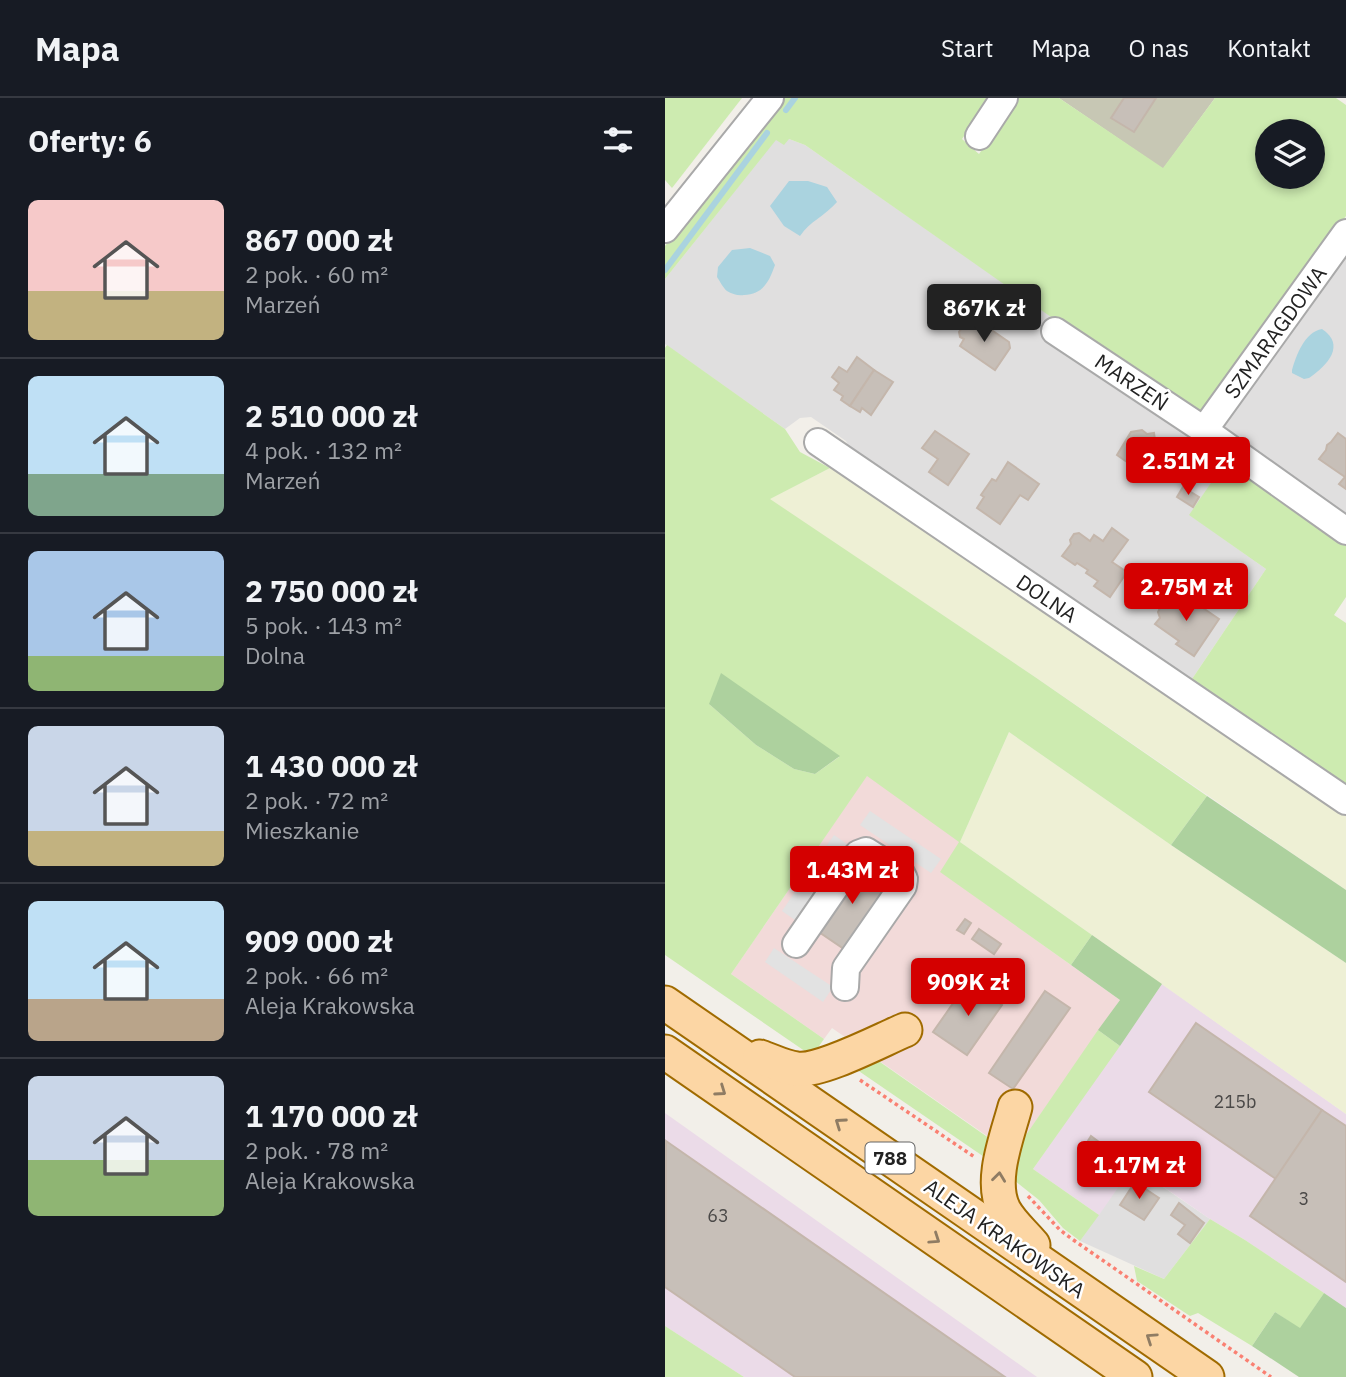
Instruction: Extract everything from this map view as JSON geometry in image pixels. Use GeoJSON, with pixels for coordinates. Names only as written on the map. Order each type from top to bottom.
{"type":"FeatureCollection","features":[{"type":"Feature","properties":{"kind":"main road","name":"ALEJA KRAKOWSKA"},"geometry":{"type":"LineString","coordinates":[[665,1003],[1207,1377]]}},
{"type":"Feature","properties":{"kind":"main road"},"geometry":{"type":"LineString","coordinates":[[723,1043],[788,1067],[807,1069],[834,1061],[905,1030]]}},
{"type":"Feature","properties":{"kind":"main road","name":"ALEJA KRAKOWSKA"},"geometry":{"type":"LineString","coordinates":[[665,1052],[1135,1377]]}},
{"type":"Feature","properties":{"kind":"main road"},"geometry":{"type":"LineString","coordinates":[[1015,1107],[1001,1162],[998,1191],[1005,1211],[1057,1274]]}},
{"type":"Feature","properties":{"kind":"street"},"geometry":{"type":"LineString","coordinates":[[665,229],[770,98]]}},
{"type":"Feature","properties":{"kind":"street"},"geometry":{"type":"LineString","coordinates":[[979,135],[1004,98]]}},
{"type":"Feature","properties":{"kind":"street","name":"SZMARAGDOWA"},"geometry":{"type":"LineString","coordinates":[[1204,430],[1346,233]]}},
{"type":"Feature","properties":{"kind":"street","name":"MARZEŃ"},"geometry":{"type":"LineString","coordinates":[[1055,331],[1204,430],[1346,531]]}},
{"type":"Feature","properties":{"kind":"street","name":"DOLNA"},"geometry":{"type":"LineString","coordinates":[[818,442],[1346,801]]}},
{"type":"Feature","properties":{"kind":"street"},"geometry":{"type":"LineString","coordinates":[[796,944],[857,855],[866,852],[901,873],[903,886],[845,968],[845,987]]}},
{"type":"Feature","properties":{"kind":"street"},"geometry":{"type":"LineString","coordinates":[[1055,1322],[1111,1377]]}},
{"type":"Feature","properties":{"kind":"path"},"geometry":{"type":"LineString","coordinates":[[853,1074],[978,1160]]}},
{"type":"Feature","properties":{"kind":"path"},"geometry":{"type":"LineString","coordinates":[[1024,1193],[1072,1239],[1271,1377]]}},
{"type":"Feature","properties":{"kind":"shaded area"},"geometry":{"type":"Polygon","coordinates":[[[1059,98],[1215,98],[1163,169],[1059,98]]]}},
{"type":"Feature","properties":{"kind":"shaded area"},"geometry":{"type":"Polygon","coordinates":[[[776,139],[789,139],[805,145],[1055,319],[1226,461],[1190,515],[1266,569],[1190,682],[850,449],[846,441],[811,417],[800,418],[785,429],[665,344],[665,279],[776,139]]]}},
{"type":"Feature","properties":{"kind":"shaded area"},"geometry":{"type":"Polygon","coordinates":[[[1346,247],[1346,513],[1217,425],[1346,247]]]}},
{"type":"Feature","properties":{"kind":"shaded area"},"geometry":{"type":"Polygon","coordinates":[[[830,468],[842,468],[1346,812],[1346,890],[769,499],[830,468]]]}},
{"type":"Feature","properties":{"kind":"shaded area"},"geometry":{"type":"Polygon","coordinates":[[[1009,732],[1346,963],[1346,1114],[960,842],[1009,732]]]}},
{"type":"Feature","properties":{"kind":"shaded area"},"geometry":{"type":"Polygon","coordinates":[[[867,775],[960,842],[941,872],[1120,1000],[1013,1154],[832,1028],[824,1039],[731,974],[867,775]]]}},
{"type":"Feature","properties":{"kind":"shaded area"},"geometry":{"type":"Polygon","coordinates":[[[870,811],[941,859],[931,873],[860,825],[870,811]]]}},
{"type":"Feature","properties":{"kind":"shaded area"},"geometry":{"type":"Polygon","coordinates":[[[834,835],[847,844],[795,920],[782,911],[834,835]]]}},
{"type":"Feature","properties":{"kind":"shaded area"},"geometry":{"type":"Polygon","coordinates":[[[774,948],[833,987],[823,1002],[765,962],[774,948]]]}},
{"type":"Feature","properties":{"kind":"shaded area"},"geometry":{"type":"Polygon","coordinates":[[[1162,984],[1346,1114],[1346,1308],[1133,1166],[1099,1215],[1033,1169],[1162,984]]]}},
{"type":"Feature","properties":{"kind":"shaded area"},"geometry":{"type":"Polygon","coordinates":[[[665,1113],[1037,1377],[744,1377],[665,1326],[665,1113]]]}},
{"type":"Feature","properties":{"kind":"shaded area"},"geometry":{"type":"Polygon","coordinates":[[[1132,1166],[1210,1219],[1164,1279],[1080,1241],[1132,1166]]]}},
{"type":"Feature","properties":{"kind":"green space"},"geometry":{"type":"Polygon","coordinates":[[[665,98],[742,98],[672,188],[665,180],[665,98]]]}},
{"type":"Feature","properties":{"kind":"green space"},"geometry":{"type":"Polygon","coordinates":[[[781,98],[990,98],[962,139],[979,154],[1019,98],[1059,98],[1163,168],[1215,98],[1336,98],[1346,105],[1346,216],[1197,419],[805,145],[789,139],[784,145],[776,140],[665,279],[665,246],[781,98]]]}},
{"type":"Feature","properties":{"kind":"green space"},"geometry":{"type":"Polygon","coordinates":[[[667,345],[785,429],[800,452],[830,468],[770,499],[1207,796],[1171,845],[1009,732],[960,842],[1092,935],[1071,965],[940,872],[959,842],[867,776],[731,974],[824,1039],[812,1056],[665,955],[667,345]],[[709,704],[756,745],[794,769],[815,774],[839,756],[709,704]]]}},
{"type":"Feature","properties":{"kind":"green space"},"geometry":{"type":"Polygon","coordinates":[[[1226,461],[1346,544],[1346,597],[1334,615],[1346,623],[1346,791],[1190,682],[1266,569],[1189,515],[1226,461]]]}},
{"type":"Feature","properties":{"kind":"green space"},"geometry":{"type":"Polygon","coordinates":[[[721,673],[840,756],[815,774],[794,769],[756,745],[709,704],[721,673]]]}},
{"type":"Feature","properties":{"kind":"green space"},"geometry":{"type":"Polygon","coordinates":[[[1207,796],[1346,890],[1346,963],[1171,845],[1207,796]]]}},
{"type":"Feature","properties":{"kind":"green space"},"geometry":{"type":"Polygon","coordinates":[[[1092,935],[1162,984],[1120,1046],[1098,1030],[1120,1000],[1071,965],[1092,935]]]}},
{"type":"Feature","properties":{"kind":"green space"},"geometry":{"type":"Polygon","coordinates":[[[1098,1030],[1120,1046],[1033,1169],[1099,1215],[1080,1241],[1063,1228],[1039,1200],[1010,1177],[1013,1154],[1098,1030]]]}},
{"type":"Feature","properties":{"kind":"green space"},"geometry":{"type":"Polygon","coordinates":[[[870,1055],[996,1143],[993,1163],[850,1065],[870,1055]]]}},
{"type":"Feature","properties":{"kind":"green space"},"geometry":{"type":"Polygon","coordinates":[[[1210,1219],[1324,1293],[1300,1329],[1275,1312],[1252,1346],[1198,1313],[1190,1316],[1137,1281],[1134,1266],[1164,1279],[1210,1219]]]}},
{"type":"Feature","properties":{"kind":"green space"},"geometry":{"type":"Polygon","coordinates":[[[1324,1293],[1346,1308],[1346,1377],[1299,1377],[1252,1346],[1275,1312],[1300,1328],[1324,1293]]]}},
{"type":"Feature","properties":{"kind":"green space"},"geometry":{"type":"Polygon","coordinates":[[[665,1326],[744,1377],[665,1377],[665,1326]]]}},
{"type":"Feature","properties":{"kind":"water"},"geometry":{"type":"Polygon","coordinates":[[[789,181],[808,181],[827,187],[837,202],[800,236],[784,226],[770,206],[789,181]]]}},
{"type":"Feature","properties":{"kind":"water"},"geometry":{"type":"Polygon","coordinates":[[[750,248],[770,256],[775,265],[773,271],[761,290],[742,295],[731,293],[717,277],[718,267],[732,250],[750,248]]]}},
{"type":"Feature","properties":{"kind":"water"},"geometry":{"type":"Polygon","coordinates":[[[1322,329],[1333,342],[1332,355],[1328,361],[1309,378],[1304,379],[1292,373],[1306,339],[1322,329]]]}},
{"type":"Feature","properties":{"kind":"building"},"geometry":{"type":"Polygon","coordinates":[[[1124,98],[1156,98],[1134,132],[1111,118],[1124,98]]]}},
{"type":"Feature","properties":{"kind":"building"},"geometry":{"type":"Polygon","coordinates":[[[971,288],[994,303],[984,319],[960,304],[971,288]]]}},
{"type":"Feature","properties":{"kind":"building"},"geometry":{"type":"Polygon","coordinates":[[[977,320],[1009,342],[1010,348],[995,370],[960,346],[964,339],[959,332],[964,325],[973,327],[977,320]]]}},
{"type":"Feature","properties":{"kind":"building"},"geometry":{"type":"Polygon","coordinates":[[[857,357],[874,370],[850,406],[841,400],[843,396],[834,390],[839,383],[832,377],[839,367],[847,372],[857,357]]]}},
{"type":"Feature","properties":{"kind":"building"},"geometry":{"type":"Polygon","coordinates":[[[874,370],[893,382],[871,415],[862,408],[860,412],[850,406],[874,370]]]}},
{"type":"Feature","properties":{"kind":"building"},"geometry":{"type":"Polygon","coordinates":[[[1142,430],[1147,434],[1154,433],[1155,440],[1161,444],[1162,449],[1158,455],[1163,459],[1157,468],[1162,471],[1154,481],[1117,455],[1131,432],[1142,430]]]}},
{"type":"Feature","properties":{"kind":"building"},"geometry":{"type":"Polygon","coordinates":[[[935,431],[969,454],[948,485],[929,472],[938,459],[922,448],[935,431]]]}},
{"type":"Feature","properties":{"kind":"building"},"geometry":{"type":"Polygon","coordinates":[[[1338,433],[1346,439],[1346,489],[1339,484],[1345,477],[1319,459],[1338,433]]]}},
{"type":"Feature","properties":{"kind":"building"},"geometry":{"type":"Polygon","coordinates":[[[1008,462],[1039,484],[1028,500],[1020,495],[1000,524],[977,508],[984,497],[981,495],[992,479],[996,481],[1008,462]]]}},
{"type":"Feature","properties":{"kind":"building"},"geometry":{"type":"Polygon","coordinates":[[[1183,487],[1199,497],[1193,507],[1177,497],[1183,487]]]}},
{"type":"Feature","properties":{"kind":"building"},"geometry":{"type":"Polygon","coordinates":[[[1112,528],[1128,540],[1112,562],[1127,572],[1110,597],[1094,586],[1098,581],[1086,573],[1088,570],[1062,556],[1071,544],[1070,540],[1074,534],[1079,533],[1090,541],[1094,535],[1103,541],[1112,528]]]}},
{"type":"Feature","properties":{"kind":"building"},"geometry":{"type":"Polygon","coordinates":[[[1178,591],[1219,619],[1194,656],[1176,644],[1179,641],[1155,624],[1160,618],[1158,612],[1161,606],[1169,605],[1178,591]]]}},
{"type":"Feature","properties":{"kind":"building"},"geometry":{"type":"Polygon","coordinates":[[[858,862],[892,885],[847,951],[813,928],[858,862]]]}},
{"type":"Feature","properties":{"kind":"building"},"geometry":{"type":"Polygon","coordinates":[[[965,919],[971,923],[964,934],[957,930],[965,919]]]}},
{"type":"Feature","properties":{"kind":"building"},"geometry":{"type":"Polygon","coordinates":[[[979,929],[1001,944],[994,954],[972,939],[979,929]]]}},
{"type":"Feature","properties":{"kind":"building"},"geometry":{"type":"Polygon","coordinates":[[[968,982],[1002,1005],[967,1055],[933,1032],[968,982]]]}},
{"type":"Feature","properties":{"kind":"building"},"geometry":{"type":"Polygon","coordinates":[[[1045,991],[1070,1008],[1013,1089],[989,1073],[1045,991]]]}},
{"type":"Feature","properties":{"kind":"building"},"geometry":{"type":"Polygon","coordinates":[[[1196,1023],[1322,1110],[1276,1179],[1149,1092],[1196,1023]]]}},
{"type":"Feature","properties":{"kind":"building"},"geometry":{"type":"Polygon","coordinates":[[[1322,1110],[1346,1126],[1346,1282],[1250,1216],[1322,1110]]]}},
{"type":"Feature","properties":{"kind":"building"},"geometry":{"type":"Polygon","coordinates":[[[1091,1136],[1107,1148],[1101,1156],[1086,1144],[1091,1136]]]}},
{"type":"Feature","properties":{"kind":"building"},"geometry":{"type":"Polygon","coordinates":[[[666,1141],[1005,1377],[795,1377],[665,1287],[666,1141]]]}},
{"type":"Feature","properties":{"kind":"building"},"geometry":{"type":"Polygon","coordinates":[[[1135,1182],[1159,1198],[1144,1220],[1120,1205],[1135,1182]]]}},
{"type":"Feature","properties":{"kind":"building"},"geometry":{"type":"Polygon","coordinates":[[[1179,1203],[1204,1223],[1190,1243],[1178,1234],[1185,1225],[1171,1215],[1179,1203]]]}},
{"type":"Feature","properties":{"kind":"waterway"},"geometry":{"type":"LineString","coordinates":[[786,110],[795,98]]}},
{"type":"Feature","properties":{"kind":"waterway"},"geometry":{"type":"LineString","coordinates":[[665,270],[767,133]]}}]}
